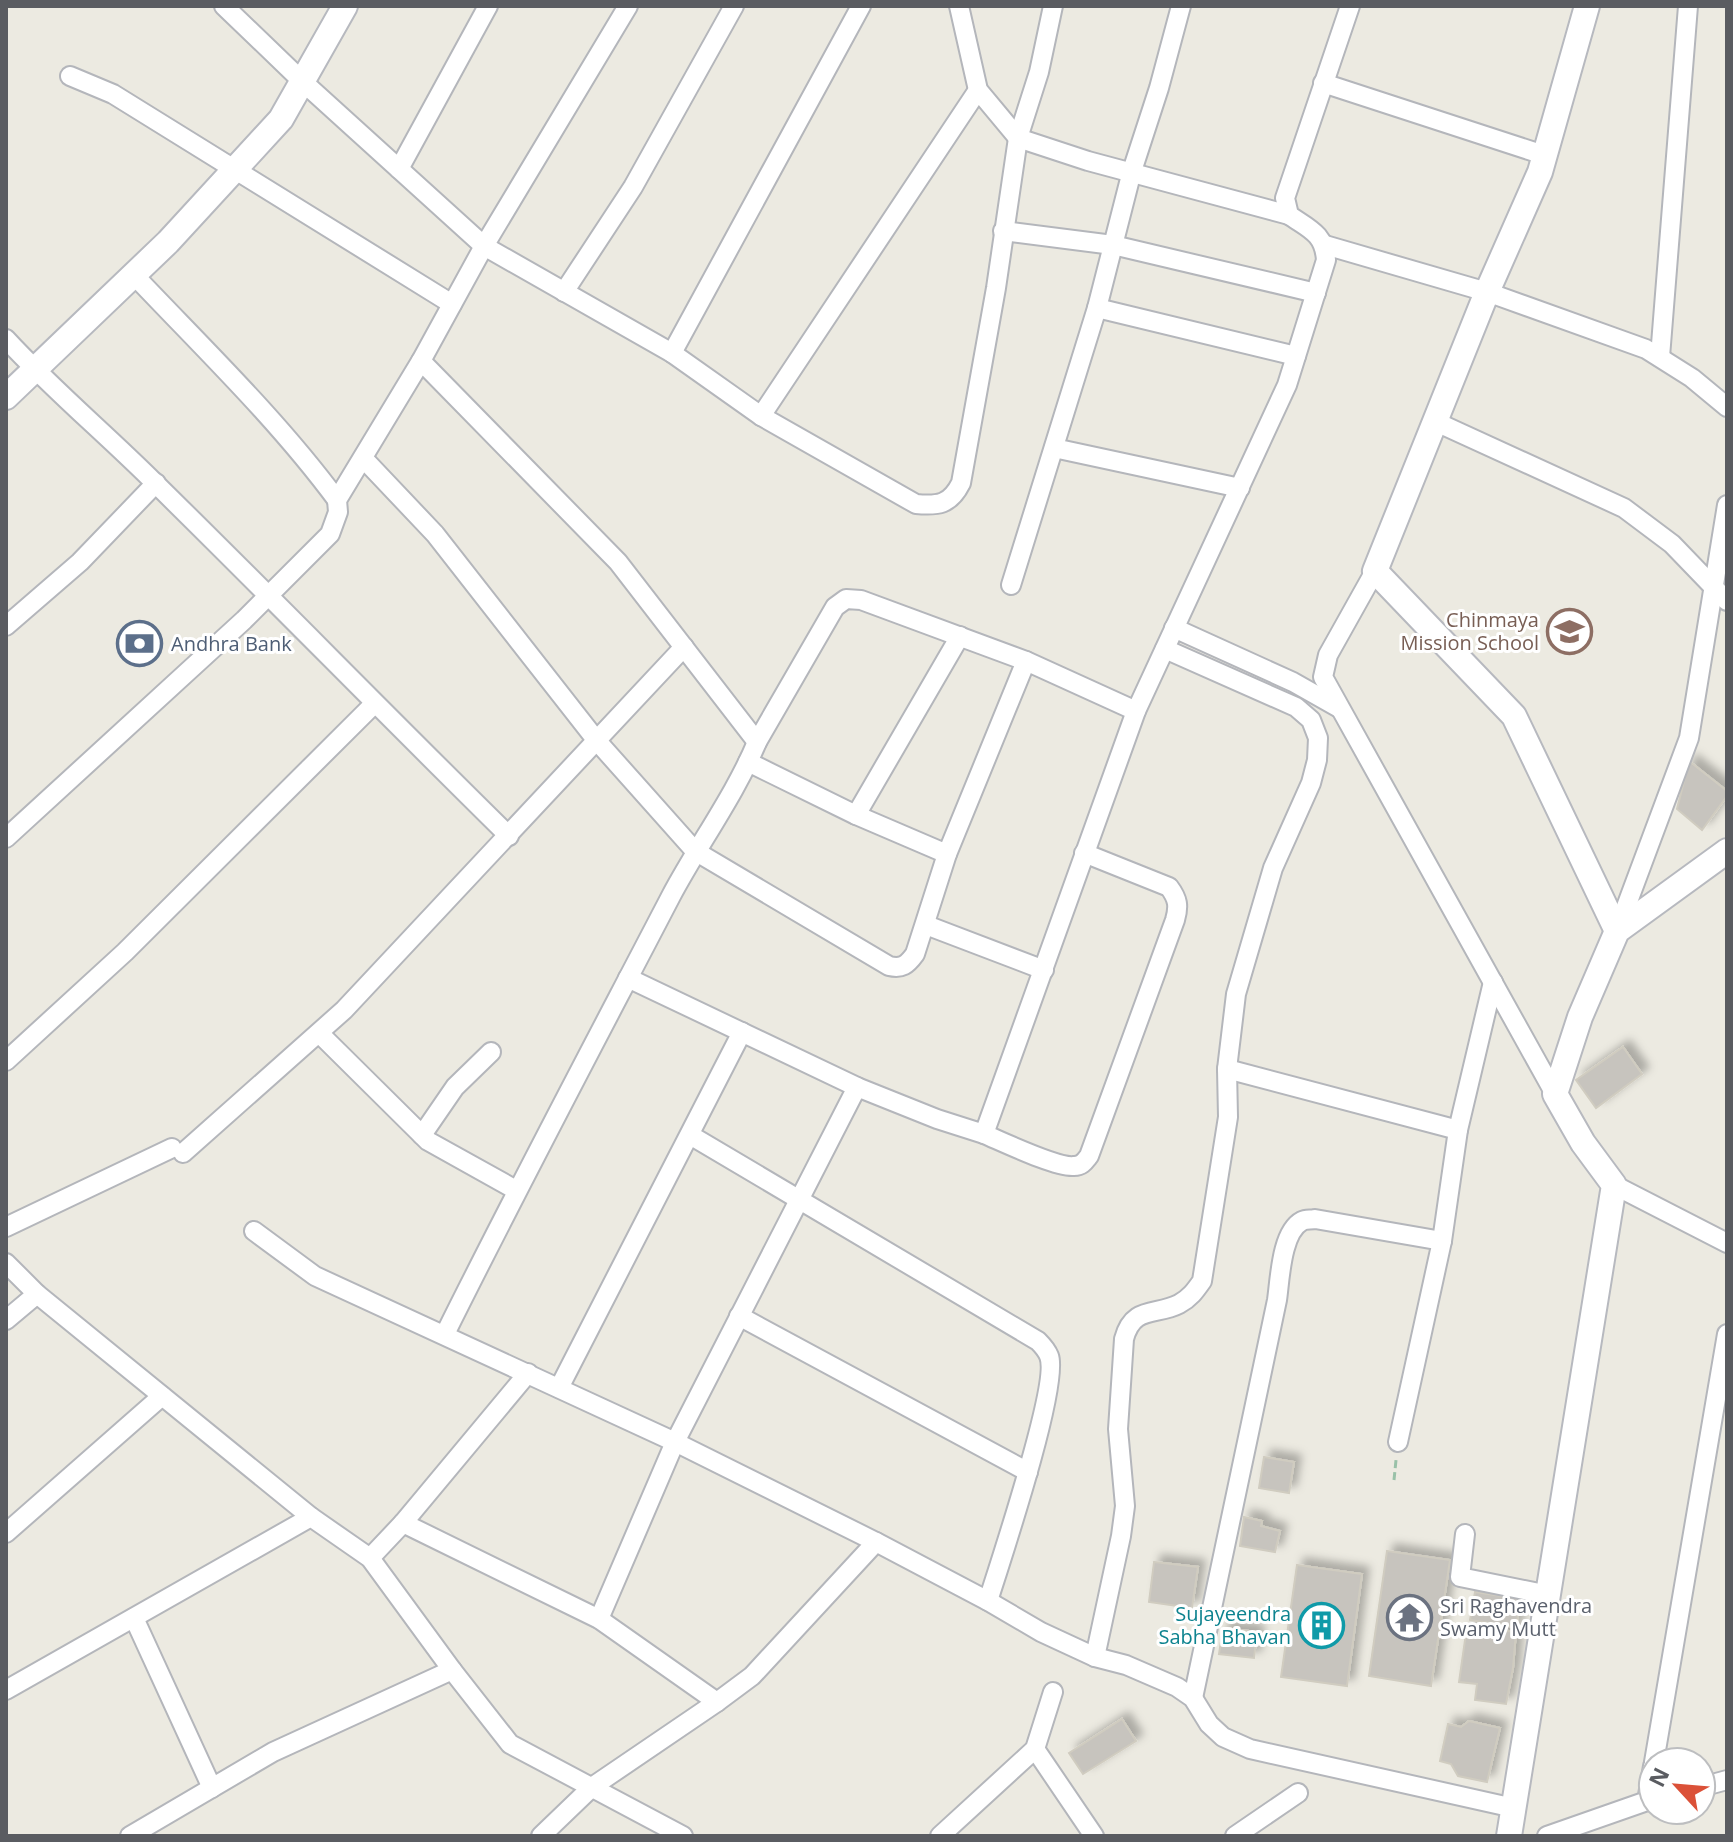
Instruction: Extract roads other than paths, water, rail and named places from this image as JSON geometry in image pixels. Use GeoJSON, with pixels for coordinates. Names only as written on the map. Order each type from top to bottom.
{"type":"FeatureCollection","features":[{"type":"Feature","properties":{"kind":"street"},"geometry":{"type":"LineString","coordinates":[[224,6],[399,169],[481,251],[564,292],[672,353],[761,416],[916,504],[940,506],[957,492],[963,474],[1018,138],[1039,72],[1053,6]]}},
{"type":"Feature","properties":{"kind":"street"},"geometry":{"type":"LineString","coordinates":[[6,397],[134,275],[281,119],[345,6]]}},
{"type":"Feature","properties":{"kind":"street"},"geometry":{"type":"LineString","coordinates":[[399,169],[488,6]]}},
{"type":"Feature","properties":{"kind":"street"},"geometry":{"type":"LineString","coordinates":[[337,500],[628,6]]}},
{"type":"Feature","properties":{"kind":"street"},"geometry":{"type":"LineString","coordinates":[[564,292],[633,187],[734,6]]}},
{"type":"Feature","properties":{"kind":"street"},"geometry":{"type":"LineString","coordinates":[[672,353],[861,6]]}},
{"type":"Feature","properties":{"kind":"street"},"geometry":{"type":"LineString","coordinates":[[959,6],[978,90],[1018,138],[1088,161],[1289,215],[1318,235],[1325,245],[1326,260],[1287,385],[1136,711],[984,1134]]}},
{"type":"Feature","properties":{"kind":"street"},"geometry":{"type":"LineString","coordinates":[[1011,585],[1097,308],[1132,171],[1181,6]]}},
{"type":"Feature","properties":{"kind":"street"},"geometry":{"type":"LineString","coordinates":[[1289,215],[1285,198],[1290,179],[1350,6]]}},
{"type":"Feature","properties":{"kind":"street"},"geometry":{"type":"LineString","coordinates":[[1587,6],[1544,155],[1375,571],[1328,655],[1323,677],[1583,1143],[1614,1185],[1727,1243]]}},
{"type":"Feature","properties":{"kind":"street"},"geometry":{"type":"LineString","coordinates":[[1660,357],[1688,6]]}},
{"type":"Feature","properties":{"kind":"street"},"geometry":{"type":"LineString","coordinates":[[70,76],[113,94],[455,299]]}},
{"type":"Feature","properties":{"kind":"street"},"geometry":{"type":"LineString","coordinates":[[1323,83],[1544,155]]}},
{"type":"Feature","properties":{"kind":"street"},"geometry":{"type":"LineString","coordinates":[[761,416],[978,90]]}},
{"type":"Feature","properties":{"kind":"street"},"geometry":{"type":"LineString","coordinates":[[1003,231],[1113,245],[1316,293]]}},
{"type":"Feature","properties":{"kind":"street"},"geometry":{"type":"LineString","coordinates":[[1325,245],[1487,292],[1646,349],[1692,378],[1727,407]]}},
{"type":"Feature","properties":{"kind":"street"},"geometry":{"type":"LineString","coordinates":[[6,838],[267,597],[330,534],[338,512],[337,500],[315,470],[134,275]]}},
{"type":"Feature","properties":{"kind":"street"},"geometry":{"type":"LineString","coordinates":[[1097,308],[1296,356]]}},
{"type":"Feature","properties":{"kind":"street"},"geometry":{"type":"LineString","coordinates":[[6,339],[156,483],[509,836]]}},
{"type":"Feature","properties":{"kind":"street"},"geometry":{"type":"LineString","coordinates":[[421,361],[618,562],[757,742]]}},
{"type":"Feature","properties":{"kind":"street"},"geometry":{"type":"LineString","coordinates":[[1434,421],[1624,508],[1672,544],[1721,594]]}},
{"type":"Feature","properties":{"kind":"street"},"geometry":{"type":"LineString","coordinates":[[1054,448],[1240,488]]}},
{"type":"Feature","properties":{"kind":"street"},"geometry":{"type":"LineString","coordinates":[[363,458],[435,534],[597,741],[695,851],[889,966],[897,968],[908,964],[915,954],[947,854],[1026,661]]}},
{"type":"Feature","properties":{"kind":"street"},"geometry":{"type":"LineString","coordinates":[[6,626],[80,562],[156,483]]}},
{"type":"Feature","properties":{"kind":"street"},"geometry":{"type":"LineString","coordinates":[[1555,1094],[1580,1017],[1617,931],[1689,738],[1721,594],[1727,505]]}},
{"type":"Feature","properties":{"kind":"street"},"geometry":{"type":"LineString","coordinates":[[1375,571],[1514,716],[1617,931]]}},
{"type":"Feature","properties":{"kind":"street"},"geometry":{"type":"LineString","coordinates":[[445,1334],[516,1190],[695,851],[835,607],[846,599],[861,600],[1026,661],[1136,711]]}},
{"type":"Feature","properties":{"kind":"street"},"geometry":{"type":"LineString","coordinates":[[1174,628],[1293,682],[1342,710]]}},
{"type":"Feature","properties":{"kind":"street"},"geometry":{"type":"LineString","coordinates":[[856,815],[960,636]]}},
{"type":"Feature","properties":{"kind":"street"},"geometry":{"type":"LineString","coordinates":[[6,1227],[177,1150],[320,1034],[684,647]]}},
{"type":"Feature","properties":{"kind":"street"},"geometry":{"type":"LineString","coordinates":[[1095,1657],[1125,1506],[1118,1429],[1126,1329],[1137,1317],[1177,1305],[1193,1294],[1202,1281],[1228,1117],[1227,1069],[1236,994],[1273,868],[1311,783],[1317,760],[1318,738],[1311,720],[1296,707],[1165,649]]}},
{"type":"Feature","properties":{"kind":"street"},"geometry":{"type":"LineString","coordinates":[[6,1061],[125,952],[374,704]]}},
{"type":"Feature","properties":{"kind":"street"},"geometry":{"type":"LineString","coordinates":[[748,762],[856,815],[947,854]]}},
{"type":"Feature","properties":{"kind":"street"},"geometry":{"type":"LineString","coordinates":[[1617,931],[1727,851]]}},
{"type":"Feature","properties":{"kind":"street"},"geometry":{"type":"LineString","coordinates":[[628,978],[857,1087],[1072,1167],[1082,1164],[1089,1156],[1179,908],[1176,896],[1169,887],[1084,853]]}},
{"type":"Feature","properties":{"kind":"street"},"geometry":{"type":"LineString","coordinates":[[926,925],[1044,970]]}},
{"type":"Feature","properties":{"kind":"street"},"geometry":{"type":"LineString","coordinates":[[1398,1442],[1442,1241],[1458,1130],[1493,982]]}},
{"type":"Feature","properties":{"kind":"street"},"geometry":{"type":"LineString","coordinates":[[559,1388],[742,1032]]}},
{"type":"Feature","properties":{"kind":"street"},"geometry":{"type":"LineString","coordinates":[[320,1034],[422,1135],[444,1151],[516,1190]]}},
{"type":"Feature","properties":{"kind":"street"},"geometry":{"type":"LineString","coordinates":[[422,1135],[455,1087],[491,1052]]}},
{"type":"Feature","properties":{"kind":"street"},"geometry":{"type":"LineString","coordinates":[[1227,1069],[1458,1130]]}},
{"type":"Feature","properties":{"kind":"street"},"geometry":{"type":"LineString","coordinates":[[599,1619],[675,1442],[857,1087]]}},
{"type":"Feature","properties":{"kind":"street"},"geometry":{"type":"LineString","coordinates":[[690,1135],[1038,1341],[1050,1356],[1051,1377],[1028,1472],[988,1601]]}},
{"type":"Feature","properties":{"kind":"street"},"geometry":{"type":"LineString","coordinates":[[1509,1836],[1614,1185]]}},
{"type":"Feature","properties":{"kind":"street"},"geometry":{"type":"LineString","coordinates":[[1193,1698],[1291,1231],[1302,1221],[1315,1219],[1442,1241]]}},
{"type":"Feature","properties":{"kind":"street"},"geometry":{"type":"LineString","coordinates":[[254,1231],[315,1276],[675,1442],[876,1542],[1041,1632],[1095,1657],[1159,1678],[1193,1698],[1209,1724],[1223,1737],[1250,1749],[1514,1808]]}},
{"type":"Feature","properties":{"kind":"street"},"geometry":{"type":"LineString","coordinates":[[6,1263],[37,1294],[311,1517],[370,1558],[510,1744],[683,1836]]}},
{"type":"Feature","properties":{"kind":"street"},"geometry":{"type":"LineString","coordinates":[[6,1320],[37,1294]]}},
{"type":"Feature","properties":{"kind":"street"},"geometry":{"type":"LineString","coordinates":[[739,1316],[1028,1472]]}},
{"type":"Feature","properties":{"kind":"street"},"geometry":{"type":"LineString","coordinates":[[1656,1746],[1727,1334]]}},
{"type":"Feature","properties":{"kind":"street"},"geometry":{"type":"LineString","coordinates":[[370,1558],[528,1373]]}},
{"type":"Feature","properties":{"kind":"street"},"geometry":{"type":"LineString","coordinates":[[6,1533],[162,1396]]}},
{"type":"Feature","properties":{"kind":"street"},"geometry":{"type":"LineString","coordinates":[[6,1690],[311,1517]]}},
{"type":"Feature","properties":{"kind":"street"},"geometry":{"type":"LineString","coordinates":[[403,1523],[599,1619],[717,1702]]}},
{"type":"Feature","properties":{"kind":"street"},"geometry":{"type":"LineString","coordinates":[[1465,1534],[1460,1577],[1549,1595]]}},
{"type":"Feature","properties":{"kind":"street"},"geometry":{"type":"LineString","coordinates":[[541,1836],[592,1787],[752,1676],[876,1542]]}},
{"type":"Feature","properties":{"kind":"street"},"geometry":{"type":"LineString","coordinates":[[134,1618],[212,1788]]}},
{"type":"Feature","properties":{"kind":"street"},"geometry":{"type":"LineString","coordinates":[[130,1836],[162,1827],[212,1788],[273,1752],[452,1670]]}},
{"type":"Feature","properties":{"kind":"street"},"geometry":{"type":"LineString","coordinates":[[940,1836],[1035,1749],[1053,1692]]}},
{"type":"Feature","properties":{"kind":"street"},"geometry":{"type":"LineString","coordinates":[[1035,1749],[1094,1836]]}},
{"type":"Feature","properties":{"kind":"street"},"geometry":{"type":"LineString","coordinates":[[1235,1836],[1298,1793]]}},
{"type":"Feature","properties":{"kind":"street"},"geometry":{"type":"LineString","coordinates":[[1547,1836],[1637,1805]]}},
{"type":"Feature","properties":{"kind":"place","name":"Chinmaya Mission School"},"geometry":{"type":"Point","coordinates":[1570,632]}},
{"type":"Feature","properties":{"kind":"place","name":"Andhra Bank"},"geometry":{"type":"Point","coordinates":[140,644]}},
{"type":"Feature","properties":{"kind":"place","name":"Sri Raghavendra Swamy Mutt"},"geometry":{"type":"Point","coordinates":[1409,1618]}},
{"type":"Feature","properties":{"kind":"place","name":"Sujayeendra Sabha Bhavan"},"geometry":{"type":"Point","coordinates":[1322,1625]}}]}
